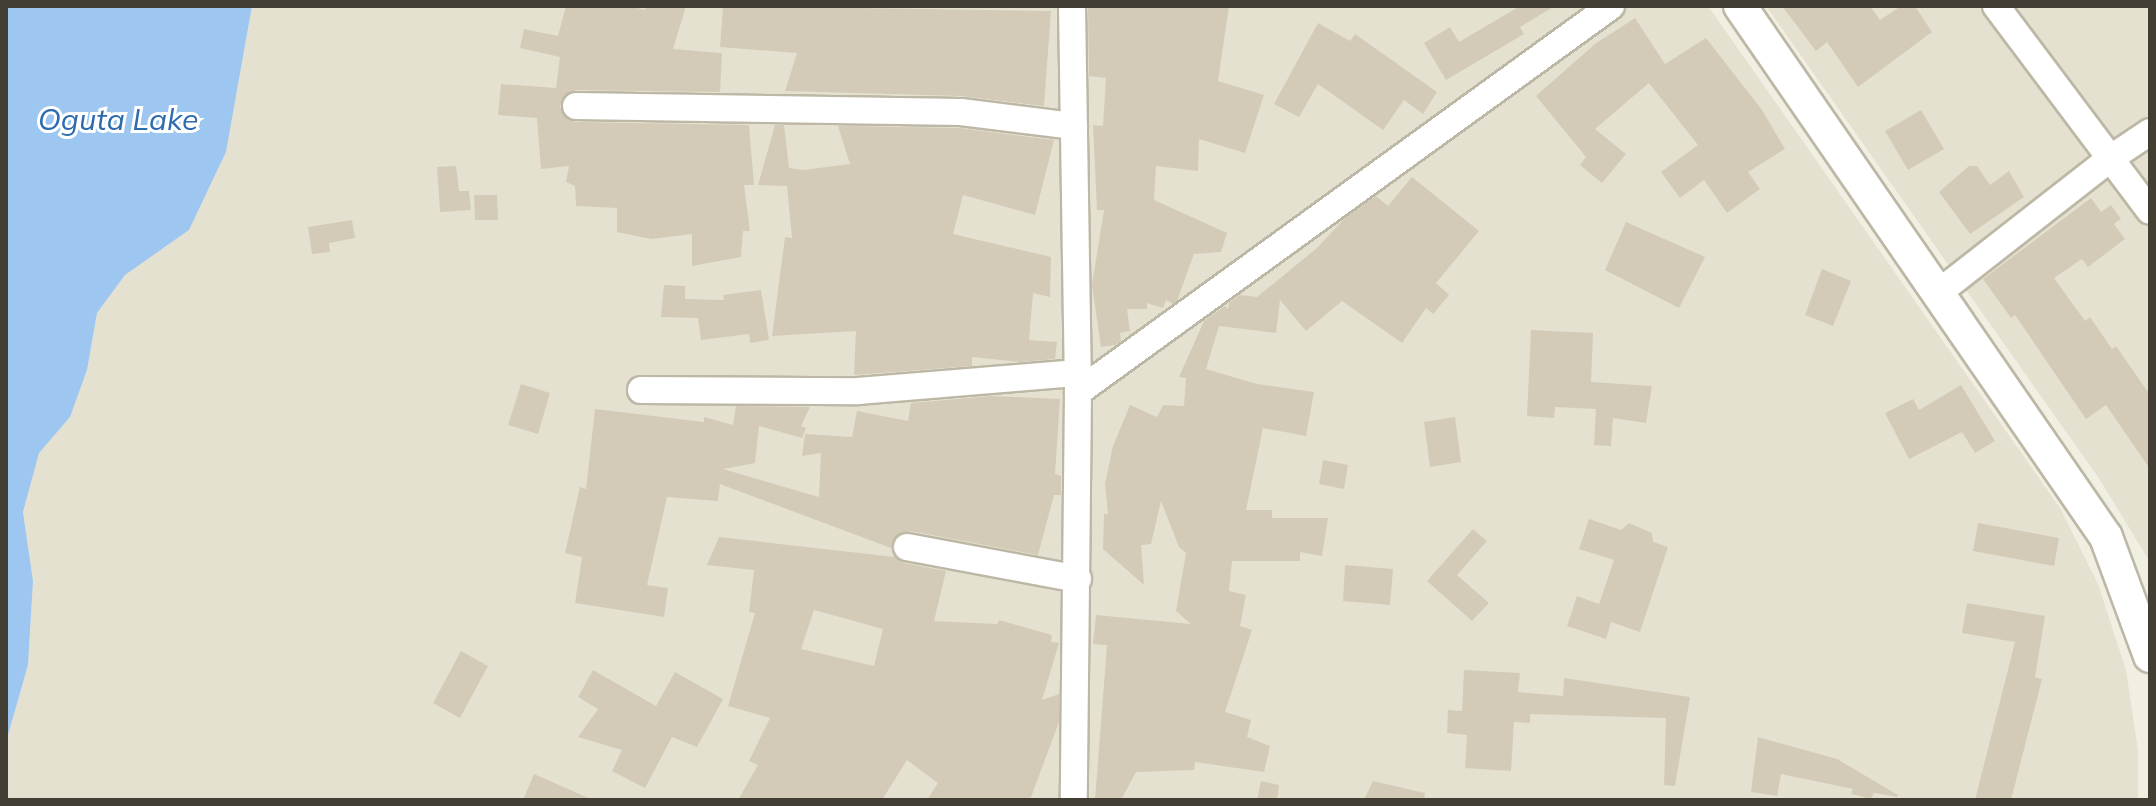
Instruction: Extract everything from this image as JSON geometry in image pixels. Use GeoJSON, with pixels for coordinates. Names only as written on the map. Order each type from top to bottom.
{"type":"FeatureCollection","features":[{"type":"Feature","properties":{"kind":"street"},"geometry":{"type":"LineString","coordinates":[[1072,6],[1078,382],[1074,800]]}},
{"type":"Feature","properties":{"kind":"street"},"geometry":{"type":"LineString","coordinates":[[641,390],[858,391],[1078,382],[1611,6]]}},
{"type":"Feature","properties":{"kind":"street"},"geometry":{"type":"LineString","coordinates":[[1740,6],[2106,537],[2150,655]]}},
{"type":"Feature","properties":{"kind":"street"},"geometry":{"type":"LineString","coordinates":[[1996,6],[2150,211]]}},
{"type":"Feature","properties":{"kind":"street"},"geometry":{"type":"LineString","coordinates":[[576,106],[961,112],[1074,126]]}},
{"type":"Feature","properties":{"kind":"street"},"geometry":{"type":"LineString","coordinates":[[1938,293],[2111,158],[2150,132]]}},
{"type":"Feature","properties":{"kind":"street"},"geometry":{"type":"LineString","coordinates":[[907,547],[1078,579]]}},
{"type":"Feature","properties":{"kind":"shaded area"},"geometry":{"type":"Polygon","coordinates":[[[252,6],[1708,6],[2060,508],[2098,584],[2126,670],[2138,750],[2138,800],[6,800],[6,742],[28,665],[33,581],[23,512],[39,452],[70,417],[87,370],[97,313],[125,275],[189,230],[226,152],[252,6]]]}},
{"type":"Feature","properties":{"kind":"shaded area"},"geometry":{"type":"Polygon","coordinates":[[[1766,6],[2150,6],[2150,562],[2100,480],[1766,6]]]}},
{"type":"Feature","properties":{"kind":"water","name":"Oguta Lake"},"geometry":{"type":"Polygon","coordinates":[[[6,6],[252,6],[226,152],[189,230],[125,275],[97,313],[87,370],[70,417],[39,453],[23,512],[33,581],[28,665],[6,742],[6,6]]]}},
{"type":"Feature","properties":{"kind":"building"},"geometry":{"type":"Polygon","coordinates":[[[566,6],[629,6],[645,10],[646,6],[686,6],[673,49],[722,53],[720,92],[576,90],[563,97],[560,107],[567,119],[576,122],[749,125],[754,185],[744,185],[750,231],[743,231],[741,257],[692,266],[692,234],[651,239],[617,232],[617,208],[576,206],[575,186],[566,182],[569,166],[541,169],[537,118],[498,115],[501,84],[556,88],[560,57],[520,48],[524,29],[558,36],[566,6]]]}},
{"type":"Feature","properties":{"kind":"building"},"geometry":{"type":"Polygon","coordinates":[[[723,6],[1051,11],[1044,106],[961,96],[785,91],[797,53],[720,47],[723,6]]]}},
{"type":"Feature","properties":{"kind":"building"},"geometry":{"type":"Polygon","coordinates":[[[1088,6],[1229,6],[1218,81],[1264,95],[1245,153],[1199,139],[1198,171],[1156,166],[1154,200],[1227,233],[1221,252],[1194,254],[1177,301],[1173,304],[1166,300],[1163,308],[1147,303],[1147,309],[1127,309],[1130,331],[1120,333],[1121,341],[1115,345],[1101,347],[1092,285],[1104,210],[1097,210],[1093,125],[1103,126],[1106,78],[1089,76],[1088,6]]]}},
{"type":"Feature","properties":{"kind":"building"},"geometry":{"type":"Polygon","coordinates":[[[1520,6],[1555,6],[1520,27],[1524,34],[1446,80],[1424,43],[1450,27],[1459,42],[1520,6]]]}},
{"type":"Feature","properties":{"kind":"building"},"geometry":{"type":"Polygon","coordinates":[[[1782,6],[1870,6],[1880,20],[1901,6],[1915,6],[1932,32],[1858,87],[1827,42],[1816,51],[1782,6]]]}},
{"type":"Feature","properties":{"kind":"building"},"geometry":{"type":"Polygon","coordinates":[[[1635,18],[1665,64],[1706,38],[1762,110],[1785,149],[1748,172],[1760,189],[1727,213],[1704,180],[1680,198],[1661,172],[1698,145],[1649,83],[1595,129],[1626,154],[1602,183],[1580,165],[1586,157],[1536,96],[1595,44],[1635,18]]]}},
{"type":"Feature","properties":{"kind":"building"},"geometry":{"type":"Polygon","coordinates":[[[1318,23],[1350,41],[1355,34],[1437,92],[1423,114],[1404,100],[1383,130],[1318,84],[1299,117],[1274,104],[1318,23]]]}},
{"type":"Feature","properties":{"kind":"building"},"geometry":{"type":"Polygon","coordinates":[[[1921,110],[1944,149],[1908,170],[1885,131],[1921,110]]]}},
{"type":"Feature","properties":{"kind":"building"},"geometry":{"type":"Polygon","coordinates":[[[775,125],[784,125],[789,168],[803,170],[850,164],[838,126],[960,128],[1054,140],[1035,215],[963,195],[953,234],[1051,257],[1050,297],[1033,293],[1029,340],[1057,342],[1055,359],[1020,362],[972,357],[972,366],[854,375],[856,331],[772,336],[785,237],[792,238],[787,186],[758,185],[775,125]]]}},
{"type":"Feature","properties":{"kind":"building"},"geometry":{"type":"Polygon","coordinates":[[[456,166],[459,191],[469,191],[471,210],[440,212],[437,167],[456,166]]]}},
{"type":"Feature","properties":{"kind":"building"},"geometry":{"type":"Polygon","coordinates":[[[1969,166],[1977,166],[1990,185],[2009,171],[2024,197],[1970,234],[1939,192],[1969,166]]]}},
{"type":"Feature","properties":{"kind":"building"},"geometry":{"type":"Polygon","coordinates":[[[1412,177],[1479,231],[1436,283],[1449,295],[1433,314],[1426,308],[1402,343],[1342,301],[1306,331],[1280,300],[1276,333],[1219,326],[1206,369],[1257,384],[1314,392],[1306,436],[1263,428],[1246,510],[1272,510],[1272,518],[1328,518],[1322,556],[1300,552],[1300,561],[1232,561],[1229,591],[1246,595],[1240,626],[1252,630],[1225,712],[1251,720],[1247,737],[1270,746],[1264,772],[1195,762],[1194,770],[1136,772],[1121,800],[1095,800],[1107,645],[1093,644],[1096,615],[1191,624],[1176,611],[1186,553],[1179,547],[1161,501],[1151,544],[1141,545],[1144,585],[1103,549],[1104,514],[1108,514],[1105,484],[1113,446],[1130,405],[1157,417],[1163,405],[1184,406],[1186,378],[1179,377],[1204,321],[1225,306],[1228,309],[1229,303],[1240,295],[1257,297],[1317,248],[1344,219],[1376,196],[1388,206],[1412,177]]]}},
{"type":"Feature","properties":{"kind":"building"},"geometry":{"type":"Polygon","coordinates":[[[474,195],[497,195],[498,220],[475,220],[474,195]]]}},
{"type":"Feature","properties":{"kind":"building"},"geometry":{"type":"Polygon","coordinates":[[[2091,198],[2101,212],[2111,205],[2121,219],[2114,224],[2125,239],[2088,267],[2082,259],[2054,278],[2085,321],[2090,317],[2112,349],[2116,346],[2150,395],[2150,469],[2106,405],[2086,419],[2015,315],[2011,318],[1983,279],[2091,198]]]}},
{"type":"Feature","properties":{"kind":"building"},"geometry":{"type":"Polygon","coordinates":[[[352,220],[355,238],[329,243],[330,252],[312,254],[308,227],[352,220]]]}},
{"type":"Feature","properties":{"kind":"building"},"geometry":{"type":"Polygon","coordinates":[[[1626,222],[1705,257],[1679,308],[1605,270],[1626,222]]]}},
{"type":"Feature","properties":{"kind":"building"},"geometry":{"type":"Polygon","coordinates":[[[1822,269],[1851,281],[1833,326],[1805,315],[1822,269]]]}},
{"type":"Feature","properties":{"kind":"building"},"geometry":{"type":"Polygon","coordinates":[[[664,285],[685,286],[685,299],[724,300],[723,295],[761,290],[769,340],[750,343],[749,334],[701,340],[698,318],[661,317],[664,285]]]}},
{"type":"Feature","properties":{"kind":"building"},"geometry":{"type":"Polygon","coordinates":[[[1531,330],[1593,333],[1591,382],[1652,386],[1646,423],[1613,418],[1611,446],[1594,445],[1596,409],[1555,407],[1554,418],[1527,416],[1531,330]]]}},
{"type":"Feature","properties":{"kind":"building"},"geometry":{"type":"Polygon","coordinates":[[[521,384],[550,393],[538,434],[508,425],[521,384]]]}},
{"type":"Feature","properties":{"kind":"building"},"geometry":{"type":"Polygon","coordinates":[[[1961,385],[1995,441],[1975,453],[1962,432],[1909,459],[1885,413],[1913,399],[1919,410],[1961,385]]]}},
{"type":"Feature","properties":{"kind":"building"},"geometry":{"type":"Polygon","coordinates":[[[992,396],[1060,399],[1055,474],[1061,476],[1061,495],[1054,495],[1038,555],[910,531],[895,536],[891,548],[720,484],[718,501],[667,497],[647,585],[668,588],[664,617],[575,603],[582,557],[565,553],[580,487],[586,489],[595,409],[704,422],[704,417],[733,425],[736,406],[810,407],[801,426],[806,428],[802,438],[759,426],[755,463],[723,469],[819,497],[821,453],[802,456],[805,434],[852,437],[857,411],[908,421],[911,403],[992,396]]]}},
{"type":"Feature","properties":{"kind":"building"},"geometry":{"type":"Polygon","coordinates":[[[1455,417],[1461,462],[1430,467],[1424,422],[1455,417]]]}},
{"type":"Feature","properties":{"kind":"building"},"geometry":{"type":"Polygon","coordinates":[[[1323,460],[1348,465],[1344,489],[1319,484],[1323,460]]]}},
{"type":"Feature","properties":{"kind":"building"},"geometry":{"type":"Polygon","coordinates":[[[1589,519],[1621,530],[1629,523],[1652,533],[1653,542],[1668,547],[1640,632],[1611,622],[1606,639],[1567,626],[1577,596],[1599,604],[1614,560],[1579,549],[1589,519]]]}},
{"type":"Feature","properties":{"kind":"building"},"geometry":{"type":"Polygon","coordinates":[[[1978,523],[2059,538],[2054,566],[1973,551],[1978,523]]]}},
{"type":"Feature","properties":{"kind":"building"},"geometry":{"type":"Polygon","coordinates":[[[1473,529],[1487,541],[1457,575],[1489,603],[1472,621],[1427,581],[1473,529]]]}},
{"type":"Feature","properties":{"kind":"building"},"geometry":{"type":"Polygon","coordinates":[[[719,537],[895,557],[904,563],[946,571],[934,621],[997,624],[999,620],[1052,635],[1051,642],[1059,643],[1042,700],[1059,694],[1059,722],[1030,800],[927,800],[938,783],[907,760],[882,800],[738,800],[758,765],[749,761],[770,718],[728,706],[755,613],[749,612],[754,570],[707,565],[719,537]],[[814,610],[801,649],[874,666],[883,629],[814,610]]]}},
{"type":"Feature","properties":{"kind":"building"},"geometry":{"type":"Polygon","coordinates":[[[1345,565],[1393,569],[1390,605],[1343,601],[1345,565]]]}},
{"type":"Feature","properties":{"kind":"building"},"geometry":{"type":"Polygon","coordinates":[[[1967,603],[2045,616],[2035,677],[2042,679],[2011,800],[1975,800],[2015,642],[1962,633],[1967,603]]]}},
{"type":"Feature","properties":{"kind":"building"},"geometry":{"type":"Polygon","coordinates":[[[461,651],[488,666],[460,718],[433,703],[461,651]]]}},
{"type":"Feature","properties":{"kind":"building"},"geometry":{"type":"Polygon","coordinates":[[[593,670],[656,706],[675,672],[723,699],[697,747],[672,737],[645,788],[612,771],[622,750],[578,737],[598,709],[578,697],[593,670]]]}},
{"type":"Feature","properties":{"kind":"building"},"geometry":{"type":"Polygon","coordinates":[[[1464,670],[1520,673],[1518,692],[1563,696],[1564,678],[1690,697],[1675,786],[1664,785],[1666,718],[1530,714],[1530,723],[1514,722],[1511,771],[1465,768],[1467,735],[1447,733],[1448,710],[1462,711],[1464,670]]]}},
{"type":"Feature","properties":{"kind":"building"},"geometry":{"type":"Polygon","coordinates":[[[1758,737],[1837,759],[1898,795],[1874,793],[1871,799],[1851,794],[1853,789],[1781,774],[1777,796],[1751,792],[1758,737]]]}},
{"type":"Feature","properties":{"kind":"building"},"geometry":{"type":"Polygon","coordinates":[[[534,774],[593,800],[523,800],[534,774]]]}},
{"type":"Feature","properties":{"kind":"building"},"geometry":{"type":"Polygon","coordinates":[[[1261,781],[1279,785],[1277,800],[1257,800],[1261,781]]]}},
{"type":"Feature","properties":{"kind":"building"},"geometry":{"type":"Polygon","coordinates":[[[1373,781],[1425,793],[1424,800],[1364,800],[1373,781]]]}}]}
